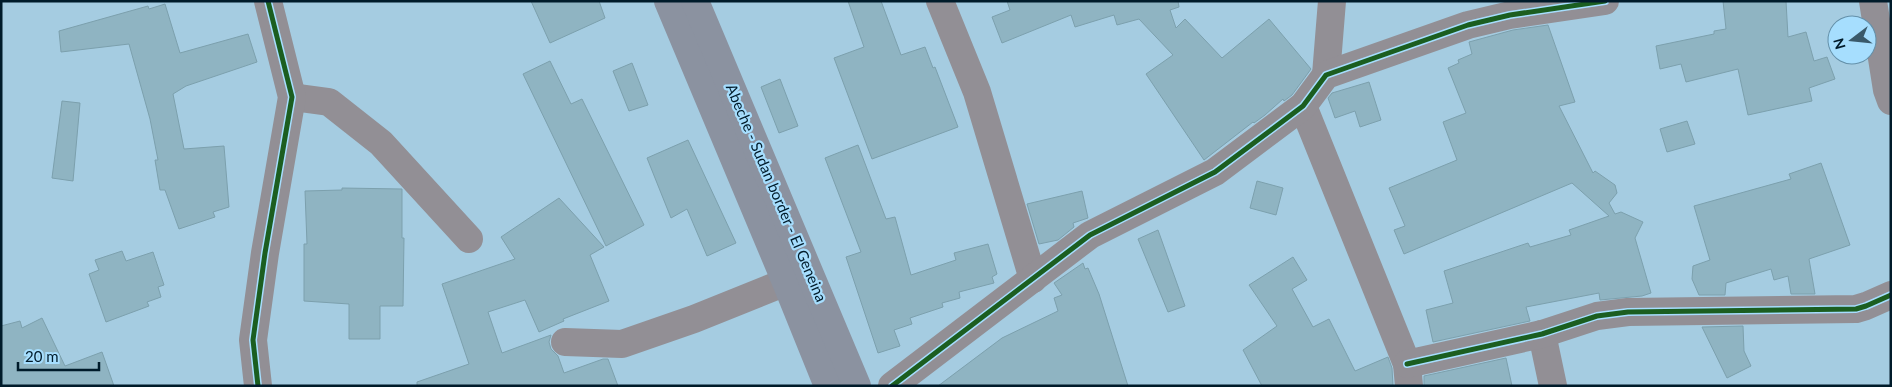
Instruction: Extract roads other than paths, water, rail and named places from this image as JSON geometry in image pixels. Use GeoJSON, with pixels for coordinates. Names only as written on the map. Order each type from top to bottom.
{"type":"FeatureCollection","features":[{"type":"Feature","properties":{"kind":"highway","name":"Abeche - Sudan border - El Geneina"},"geometry":{"type":"LineString","coordinates":[[668,1],[828,386]]}},
{"type":"Feature","properties":{"kind":"highway","name":"Abeche - Sudan border - El Geneina"},"geometry":{"type":"LineString","coordinates":[[695,1],[856,386]]}},
{"type":"Feature","properties":{"kind":"street"},"geometry":{"type":"LineString","coordinates":[[258,386],[254,340],[265,254],[292,98],[268,1]]}},
{"type":"Feature","properties":{"kind":"street"},"geometry":{"type":"LineString","coordinates":[[940,1],[977,92],[1032,279]]}},
{"type":"Feature","properties":{"kind":"street"},"geometry":{"type":"LineString","coordinates":[[892,386],[1090,235],[1215,172],[1303,106],[1326,75],[1332,1]]}},
{"type":"Feature","properties":{"kind":"street"},"geometry":{"type":"LineString","coordinates":[[1326,75],[1468,25],[1510,15],[1604,1]]}},
{"type":"Feature","properties":{"kind":"street"},"geometry":{"type":"LineString","coordinates":[[1873,1],[1886,90],[1891,101]]}},
{"type":"Feature","properties":{"kind":"street"},"geometry":{"type":"LineString","coordinates":[[292,98],[329,102],[381,143],[469,239]]}},
{"type":"Feature","properties":{"kind":"street"},"geometry":{"type":"LineString","coordinates":[[1303,106],[1408,375],[1597,316],[1628,312],[1856,309],[1891,294]]}},
{"type":"Feature","properties":{"kind":"street"},"geometry":{"type":"LineString","coordinates":[[565,342],[622,344],[694,320],[786,282]]}},
{"type":"Feature","properties":{"kind":"street"},"geometry":{"type":"LineString","coordinates":[[1542,334],[1553,386]]}}]}
